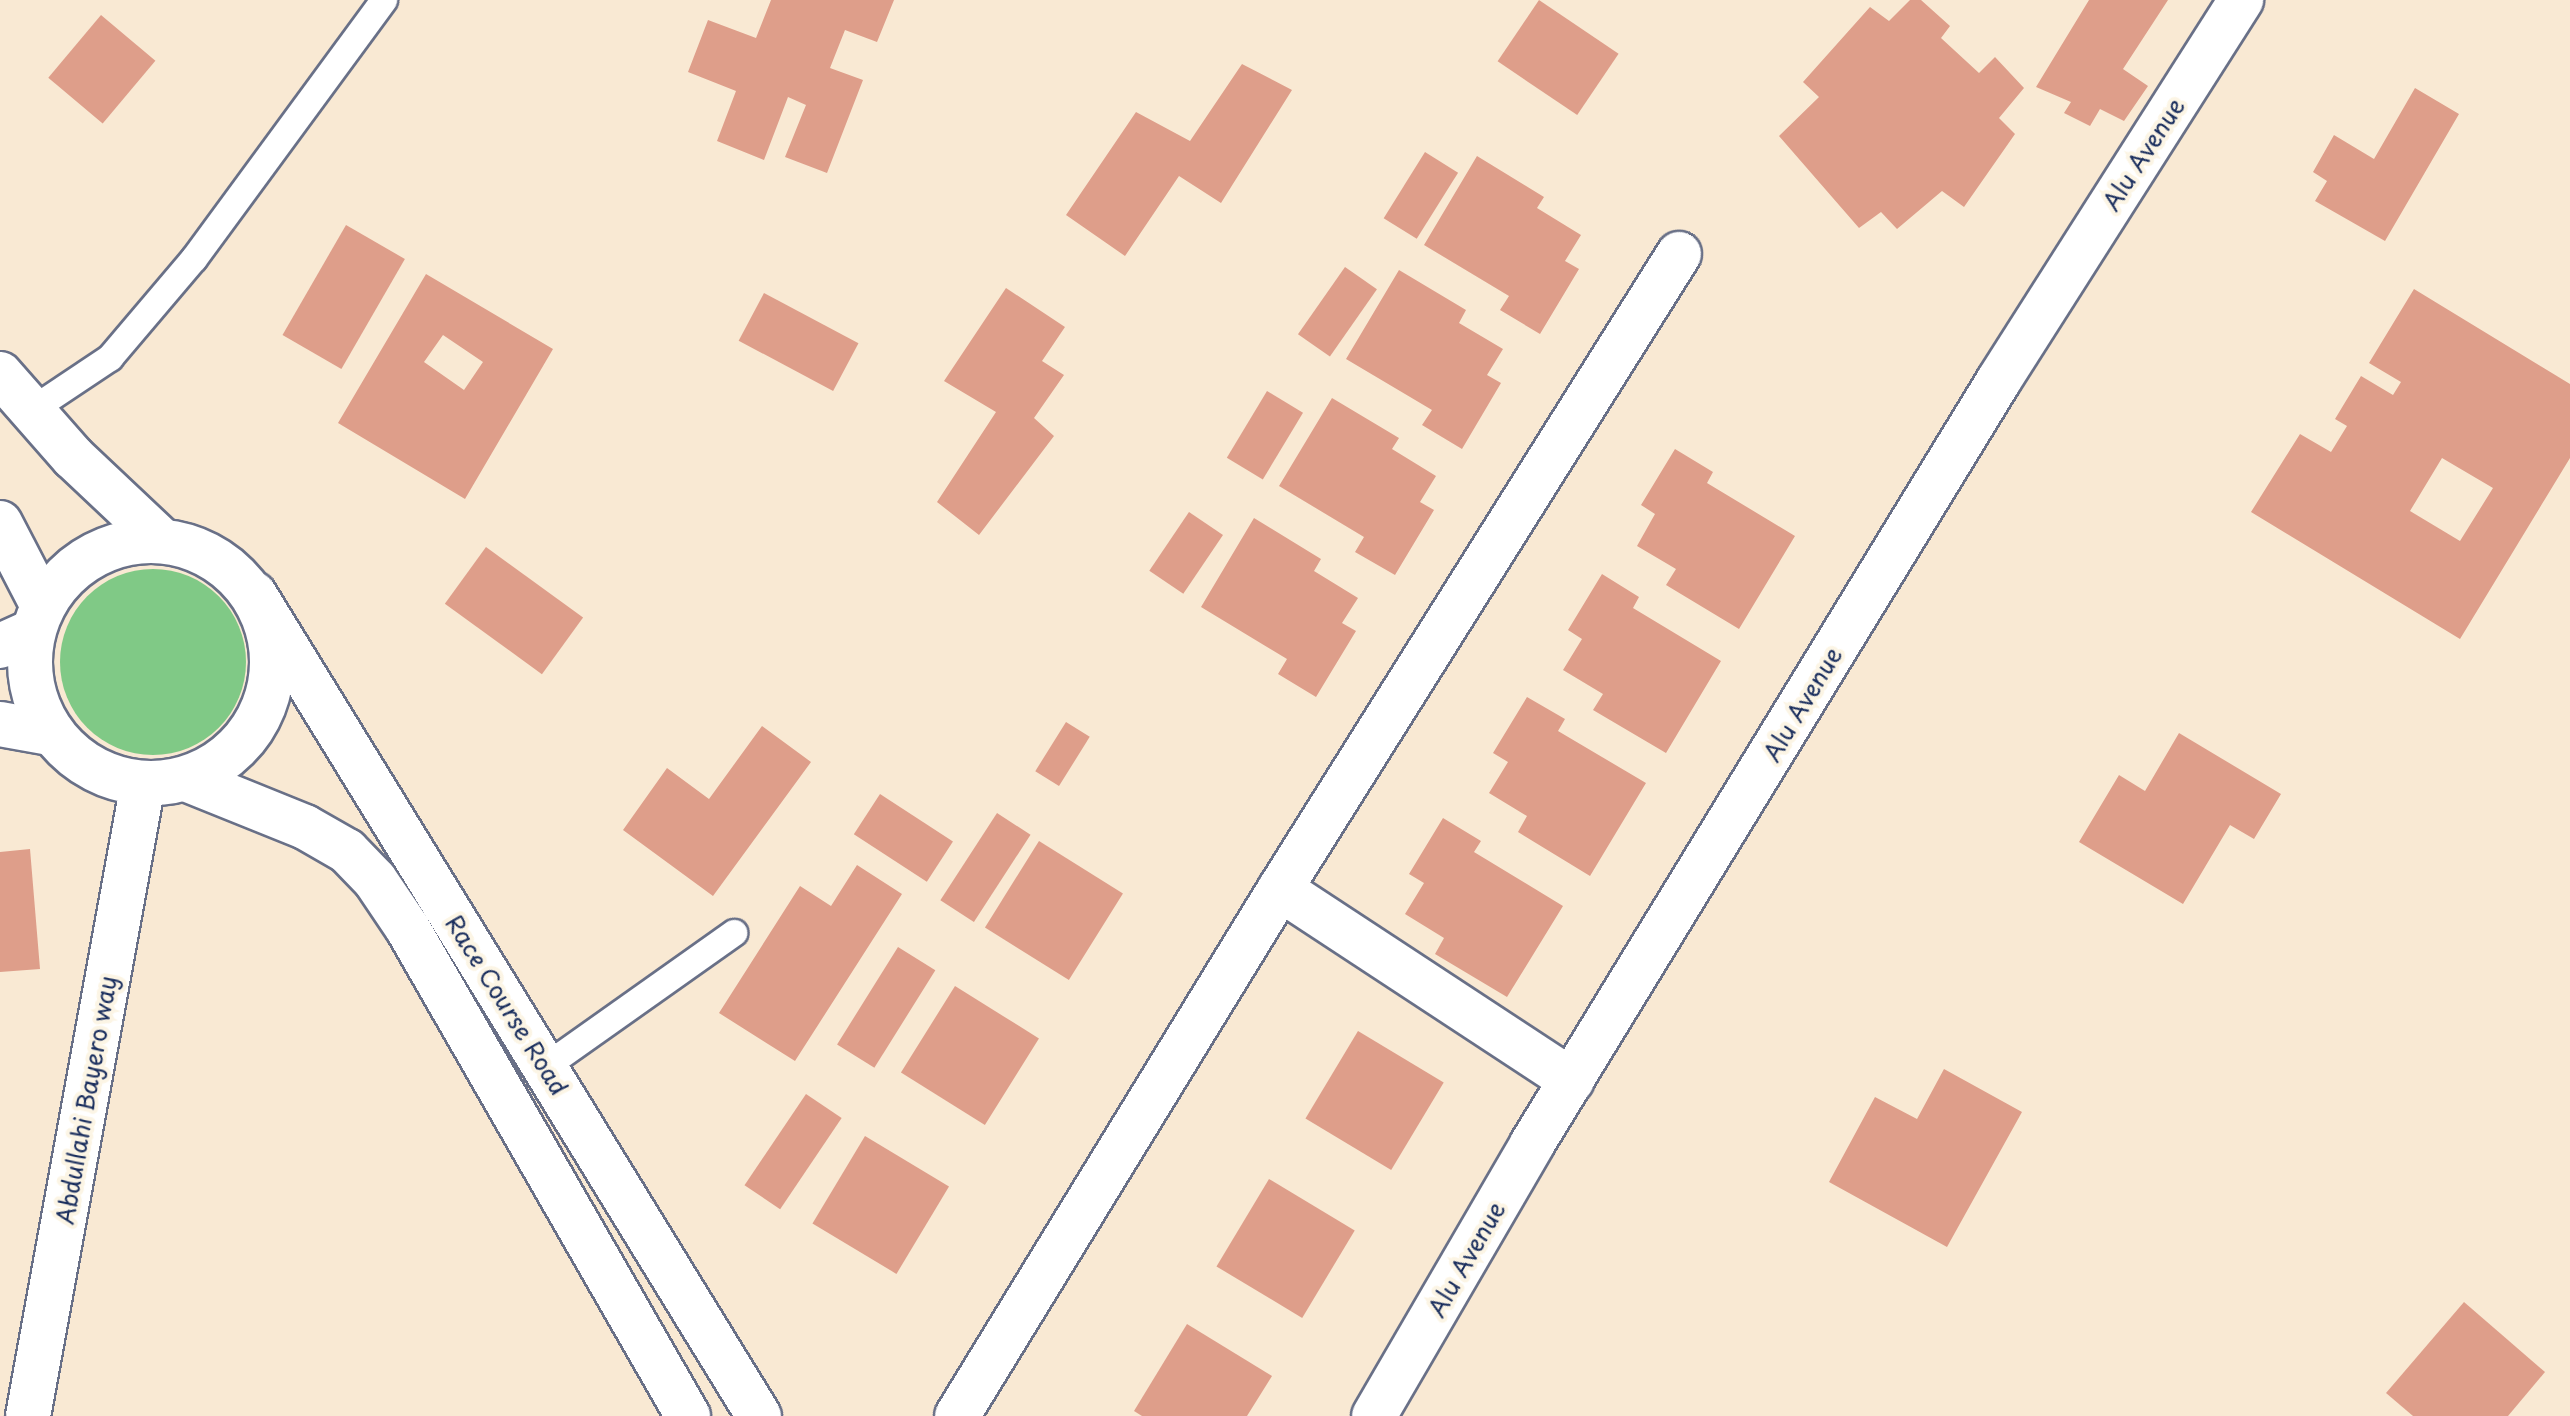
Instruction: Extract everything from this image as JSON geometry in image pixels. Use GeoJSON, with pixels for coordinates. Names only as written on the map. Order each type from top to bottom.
{"type":"FeatureCollection","features":[{"type":"Feature","properties":{"kind":"street","name":"Alu Avenue"},"geometry":{"type":"LineString","coordinates":[[1374,1416],[1572,1081],[1999,380],[2241,0]]}},
{"type":"Feature","properties":{"kind":"street"},"geometry":{"type":"LineString","coordinates":[[957,1416],[1280,889],[1679,254]]}},
{"type":"Feature","properties":{"kind":"street"},"geometry":{"type":"LineString","coordinates":[[0,374],[73,457],[161,540]]}},
{"type":"Feature","properties":{"kind":"street"},"geometry":{"type":"LineString","coordinates":[[0,523],[24,627],[31,682],[50,733],[82,763],[164,781],[226,758],[256,724],[272,682],[271,636],[254,594],[229,567],[197,548],[161,540],[120,544],[82,562],[24,627]]}},
{"type":"Feature","properties":{"kind":"street","name":"Race Course Road"},"geometry":{"type":"LineString","coordinates":[[254,594],[759,1416]]}},
{"type":"Feature","properties":{"kind":"street"},"geometry":{"type":"LineString","coordinates":[[0,724],[50,733]]}},
{"type":"Feature","properties":{"kind":"street","name":"Race Course Road"},"geometry":{"type":"LineString","coordinates":[[164,781],[305,827],[347,851],[375,880],[408,929],[688,1416]]}},
{"type":"Feature","properties":{"kind":"street","name":"Abdullahi Bayero way"},"geometry":{"type":"LineString","coordinates":[[28,1416],[164,781]]}},
{"type":"Feature","properties":{"kind":"street"},"geometry":{"type":"LineString","coordinates":[[1280,889],[1572,1081]]}},
{"type":"Feature","properties":{"kind":"lane"},"geometry":{"type":"LineString","coordinates":[[32,410],[110,358],[194,259],[384,0]]}},
{"type":"Feature","properties":{"kind":"lane"},"geometry":{"type":"LineString","coordinates":[[545,1067],[734,933]]}},
{"type":"Feature","properties":{"kind":"green space"},"geometry":{"type":"Polygon","coordinates":[[[153,569],[189,576],[219,596],[239,626],[246,662],[239,698],[219,728],[189,748],[153,755],[117,748],[87,728],[67,698],[60,662],[67,626],[87,596],[117,576],[153,569]]]}},
{"type":"Feature","properties":{"kind":"building"},"geometry":{"type":"Polygon","coordinates":[[[771,0],[894,0],[877,42],[845,30],[830,68],[863,80],[827,173],[785,157],[806,105],[788,97],[764,160],[717,141],[736,91],[688,72],[708,20],[756,38],[771,0]]]}},
{"type":"Feature","properties":{"kind":"building"},"geometry":{"type":"Polygon","coordinates":[[[1539,0],[1619,54],[1577,115],[1498,61],[1539,0]]]}},
{"type":"Feature","properties":{"kind":"building"},"geometry":{"type":"Polygon","coordinates":[[[1910,0],[1921,0],[1950,26],[1941,38],[1979,73],[1995,57],[2024,88],[1999,118],[2015,134],[1964,207],[1942,191],[1897,229],[1881,212],[1859,228],[1779,136],[1819,97],[1803,82],[1870,7],[1889,21],[1910,0]]]}},
{"type":"Feature","properties":{"kind":"building"},"geometry":{"type":"Polygon","coordinates":[[[2089,0],[2168,0],[2123,69],[2148,86],[2124,121],[2100,109],[2090,126],[2064,113],[2071,102],[2036,87],[2089,0]]]}},
{"type":"Feature","properties":{"kind":"building"},"geometry":{"type":"Polygon","coordinates":[[[101,15],[155,61],[103,123],[48,78],[101,15]]]}},
{"type":"Feature","properties":{"kind":"building"},"geometry":{"type":"Polygon","coordinates":[[[1242,64],[1292,90],[1221,203],[1179,176],[1125,256],[1066,215],[1136,112],[1190,141],[1242,64]]]}},
{"type":"Feature","properties":{"kind":"building"},"geometry":{"type":"Polygon","coordinates":[[[2415,88],[2459,114],[2385,241],[2315,201],[2327,181],[2313,172],[2334,135],[2374,159],[2415,88]]]}},
{"type":"Feature","properties":{"kind":"building"},"geometry":{"type":"Polygon","coordinates":[[[1425,152],[1458,173],[1417,239],[1384,218],[1425,152]]]}},
{"type":"Feature","properties":{"kind":"building"},"geometry":{"type":"Polygon","coordinates":[[[1477,156],[1544,197],[1537,208],[1581,235],[1565,261],[1579,269],[1540,334],[1500,310],[1509,296],[1424,245],[1477,156]]]}},
{"type":"Feature","properties":{"kind":"building"},"geometry":{"type":"Polygon","coordinates":[[[346,225],[405,259],[341,369],[282,335],[346,225]]]}},
{"type":"Feature","properties":{"kind":"building"},"geometry":{"type":"Polygon","coordinates":[[[1345,267],[1377,289],[1330,357],[1298,334],[1345,267]]]}},
{"type":"Feature","properties":{"kind":"building"},"geometry":{"type":"Polygon","coordinates":[[[1399,270],[1466,310],[1459,323],[1503,349],[1487,375],[1501,383],[1462,449],[1422,425],[1432,410],[1346,359],[1399,270]]]}},
{"type":"Feature","properties":{"kind":"building"},"geometry":{"type":"Polygon","coordinates":[[[426,274],[553,349],[465,499],[338,423],[426,274]],[[443,335],[424,362],[464,390],[483,362],[443,335]]]}},
{"type":"Feature","properties":{"kind":"building"},"geometry":{"type":"Polygon","coordinates":[[[1006,288],[1065,327],[1042,361],[1064,375],[1034,418],[1054,436],[979,535],[937,502],[996,412],[944,381],[1006,288]]]}},
{"type":"Feature","properties":{"kind":"building"},"geometry":{"type":"Polygon","coordinates":[[[2414,289],[2570,384],[2570,458],[2460,639],[2251,512],[2300,434],[2331,452],[2347,426],[2335,419],[2361,376],[2393,395],[2401,382],[2369,363],[2414,289]],[[2442,458],[2410,511],[2460,541],[2493,488],[2442,458]]]}},
{"type":"Feature","properties":{"kind":"building"},"geometry":{"type":"Polygon","coordinates":[[[764,293],[858,343],[833,391],[739,341],[764,293]]]}},
{"type":"Feature","properties":{"kind":"building"},"geometry":{"type":"Polygon","coordinates":[[[1267,391],[1303,413],[1263,479],[1227,458],[1267,391]]]}},
{"type":"Feature","properties":{"kind":"building"},"geometry":{"type":"Polygon","coordinates":[[[1332,398],[1399,438],[1392,449],[1436,476],[1420,502],[1434,510],[1395,575],[1355,552],[1364,537],[1279,486],[1332,398]]]}},
{"type":"Feature","properties":{"kind":"building"},"geometry":{"type":"Polygon","coordinates":[[[1675,449],[1713,472],[1707,483],[1795,536],[1739,629],[1666,585],[1676,569],[1637,546],[1655,514],[1641,505],[1675,449]]]}},
{"type":"Feature","properties":{"kind":"building"},"geometry":{"type":"Polygon","coordinates":[[[1189,512],[1223,535],[1183,594],[1149,571],[1189,512]]]}},
{"type":"Feature","properties":{"kind":"building"},"geometry":{"type":"Polygon","coordinates":[[[1254,518],[1321,559],[1314,571],[1358,598],[1342,623],[1356,631],[1316,697],[1278,674],[1287,659],[1201,607],[1254,518]]]}},
{"type":"Feature","properties":{"kind":"building"},"geometry":{"type":"Polygon","coordinates":[[[486,547],[583,618],[542,674],[445,604],[486,547]]]}},
{"type":"Feature","properties":{"kind":"building"},"geometry":{"type":"Polygon","coordinates":[[[1602,574],[1639,597],[1633,608],[1721,661],[1666,753],[1593,710],[1603,694],[1563,670],[1582,639],[1568,630],[1602,574]]]}},
{"type":"Feature","properties":{"kind":"building"},"geometry":{"type":"Polygon","coordinates":[[[1527,697],[1565,719],[1558,731],[1646,783],[1590,876],[1518,832],[1527,816],[1489,793],[1508,762],[1493,753],[1527,697]]]}},
{"type":"Feature","properties":{"kind":"building"},"geometry":{"type":"Polygon","coordinates":[[[1066,722],[1090,737],[1059,786],[1035,771],[1066,722]]]}},
{"type":"Feature","properties":{"kind":"building"},"geometry":{"type":"Polygon","coordinates":[[[762,726],[811,762],[713,896],[623,830],[667,768],[709,799],[762,726]]]}},
{"type":"Feature","properties":{"kind":"building"},"geometry":{"type":"Polygon","coordinates":[[[2179,733],[2281,794],[2254,839],[2230,825],[2183,904],[2079,842],[2119,775],[2145,791],[2179,733]]]}},
{"type":"Feature","properties":{"kind":"building"},"geometry":{"type":"Polygon","coordinates":[[[880,794],[953,841],[927,882],[854,834],[880,794]]]}},
{"type":"Feature","properties":{"kind":"building"},"geometry":{"type":"Polygon","coordinates":[[[997,813],[1031,835],[974,922],[940,900],[997,813]]]}},
{"type":"Feature","properties":{"kind":"building"},"geometry":{"type":"Polygon","coordinates":[[[1443,818],[1481,841],[1474,852],[1563,906],[1507,997],[1435,954],[1444,938],[1405,914],[1424,883],[1409,874],[1443,818]]]}},
{"type":"Feature","properties":{"kind":"building"},"geometry":{"type":"Polygon","coordinates":[[[1039,841],[1123,893],[1069,980],[985,928],[1039,841]]]}},
{"type":"Feature","properties":{"kind":"building"},"geometry":{"type":"Polygon","coordinates":[[[30,849],[40,969],[0,972],[0,852],[30,849]]]}},
{"type":"Feature","properties":{"kind":"building"},"geometry":{"type":"Polygon","coordinates":[[[857,865],[902,894],[795,1061],[719,1013],[800,886],[831,906],[857,865]]]}},
{"type":"Feature","properties":{"kind":"building"},"geometry":{"type":"Polygon","coordinates":[[[898,947],[935,970],[874,1068],[837,1045],[898,947]]]}},
{"type":"Feature","properties":{"kind":"building"},"geometry":{"type":"Polygon","coordinates":[[[955,986],[1039,1038],[985,1125],[901,1073],[955,986]]]}},
{"type":"Feature","properties":{"kind":"building"},"geometry":{"type":"Polygon","coordinates":[[[1358,1031],[1444,1083],[1391,1170],[1305,1118],[1358,1031]]]}},
{"type":"Feature","properties":{"kind":"building"},"geometry":{"type":"Polygon","coordinates":[[[1944,1069],[2022,1112],[1947,1247],[1829,1182],[1875,1097],[1917,1119],[1944,1069]]]}},
{"type":"Feature","properties":{"kind":"building"},"geometry":{"type":"Polygon","coordinates":[[[806,1094],[842,1118],[780,1209],[744,1185],[806,1094]]]}},
{"type":"Feature","properties":{"kind":"building"},"geometry":{"type":"Polygon","coordinates":[[[865,1136],[949,1186],[896,1274],[812,1223],[865,1136]]]}},
{"type":"Feature","properties":{"kind":"building"},"geometry":{"type":"Polygon","coordinates":[[[1269,1179],[1355,1231],[1302,1318],[1216,1266],[1269,1179]]]}},
{"type":"Feature","properties":{"kind":"building"},"geometry":{"type":"Polygon","coordinates":[[[2464,1302],[2545,1372],[2508,1416],[2413,1416],[2386,1393],[2464,1302]]]}},
{"type":"Feature","properties":{"kind":"building"},"geometry":{"type":"Polygon","coordinates":[[[1187,1324],[1272,1376],[1247,1416],[1142,1416],[1134,1411],[1187,1324]]]}}]}
